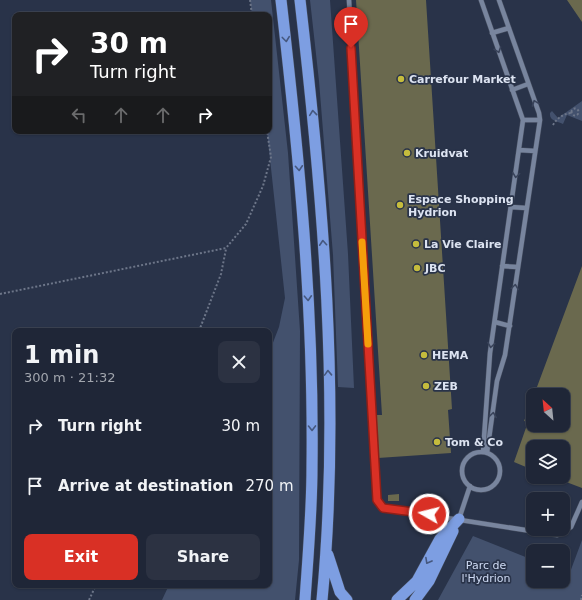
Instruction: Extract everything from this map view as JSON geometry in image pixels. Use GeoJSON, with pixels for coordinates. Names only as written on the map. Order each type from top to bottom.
{"type":"FeatureCollection","features":[{"type":"Feature","properties":{"kind":"highway"},"geometry":{"type":"LineString","coordinates":[[281,0],[298,144],[310,330],[312,468],[305,600]]}},
{"type":"Feature","properties":{"kind":"highway"},"geometry":{"type":"LineString","coordinates":[[300,0],[316,138],[324,252],[329,395],[326,551],[322,600]]}},
{"type":"Feature","properties":{"kind":"highway"},"geometry":{"type":"LineString","coordinates":[[397,600],[417,581],[440,539],[459,518]]}},
{"type":"Feature","properties":{"kind":"highway"},"geometry":{"type":"LineString","coordinates":[[415,600],[429,581],[459,518]]}},
{"type":"Feature","properties":{"kind":"highway"},"geometry":{"type":"LineString","coordinates":[[326,551],[340,592],[347,600]]}},
{"type":"Feature","properties":{"kind":"lane"},"geometry":{"type":"LineString","coordinates":[[349,0],[377,500],[383,508],[459,518],[557,534],[572,527],[582,502]]}},
{"type":"Feature","properties":{"kind":"lane"},"geometry":{"type":"LineString","coordinates":[[481,0],[523,120],[490,354],[485,453]]}},
{"type":"Feature","properties":{"kind":"lane"},"geometry":{"type":"LineString","coordinates":[[485,453],[497,381],[505,355],[510,326],[517,267],[540,120],[499,0]]}},
{"type":"Feature","properties":{"kind":"lane"},"geometry":{"type":"LineString","coordinates":[[492,33],[509,28]]}},
{"type":"Feature","properties":{"kind":"lane"},"geometry":{"type":"LineString","coordinates":[[512,90],[528,84]]}},
{"type":"Feature","properties":{"kind":"lane"},"geometry":{"type":"LineString","coordinates":[[523,120],[540,120]]}},
{"type":"Feature","properties":{"kind":"lane"},"geometry":{"type":"LineString","coordinates":[[519,150],[535,151]]}},
{"type":"Feature","properties":{"kind":"lane"},"geometry":{"type":"LineString","coordinates":[[511,207],[526,208]]}},
{"type":"Feature","properties":{"kind":"lane"},"geometry":{"type":"LineString","coordinates":[[502,266],[517,267]]}},
{"type":"Feature","properties":{"kind":"lane"},"geometry":{"type":"LineString","coordinates":[[494,322],[510,326]]}},
{"type":"Feature","properties":{"kind":"lane"},"geometry":{"type":"LineString","coordinates":[[485,453],[497,461],[500,467],[499,478],[492,487],[486,489],[475,489],[470,486],[463,477],[463,467],[465,462],[472,454],[485,453]]}},
{"type":"Feature","properties":{"kind":"lane"},"geometry":{"type":"LineString","coordinates":[[459,518],[470,486]]}},
{"type":"Feature","properties":{"kind":"path"},"geometry":{"type":"LineString","coordinates":[[250,0],[252,12]]}},
{"type":"Feature","properties":{"kind":"path"},"geometry":{"type":"LineString","coordinates":[[553,125],[556,120],[566,114],[571,113],[575,108],[578,112],[582,112]]}},
{"type":"Feature","properties":{"kind":"path"},"geometry":{"type":"LineString","coordinates":[[571,113],[577,116],[578,112]]}},
{"type":"Feature","properties":{"kind":"path"},"geometry":{"type":"LineString","coordinates":[[200,328],[221,274],[226,248],[246,224],[263,186],[271,157],[267,134]]}},
{"type":"Feature","properties":{"kind":"path"},"geometry":{"type":"LineString","coordinates":[[0,294],[226,248]]}},
{"type":"Feature","properties":{"kind":"path"},"geometry":{"type":"LineString","coordinates":[[89,600],[95,588]]}},
{"type":"Feature","properties":{"kind":"path"},"geometry":{"type":"LineString","coordinates":[[581,600],[582,595]]}},
{"type":"Feature","properties":{"kind":"green space"},"geometry":{"type":"Polygon","coordinates":[[[250,0],[271,0],[288,153],[300,331],[299,560],[295,600],[162,600],[168,588],[272,588],[272,345],[279,327],[285,298],[267,134],[272,134],[272,12],[252,12],[250,0]]]}},
{"type":"Feature","properties":{"kind":"green space"},"geometry":{"type":"Polygon","coordinates":[[[310,0],[330,0],[348,254],[354,388],[338,387],[333,255],[319,81],[310,0]]]}},
{"type":"Feature","properties":{"kind":"green space"},"geometry":{"type":"Polygon","coordinates":[[[582,101],[582,121],[567,115],[563,124],[551,118],[550,113],[552,111],[558,118],[582,101]]]}},
{"type":"Feature","properties":{"kind":"green space","name":"Parc de l'Hydrion"},"geometry":{"type":"Polygon","coordinates":[[[473,536],[526,557],[526,588],[570,588],[570,572],[582,540],[582,600],[438,600],[473,536]]]}},
{"type":"Feature","properties":{"kind":"building","name":"Espace Shopping Hydrion"},"geometry":{"type":"Polygon","coordinates":[[[356,0],[426,0],[452,409],[448,410],[451,453],[378,458],[375,415],[382,415],[356,0]]]}},
{"type":"Feature","properties":{"kind":"building"},"geometry":{"type":"Polygon","coordinates":[[[567,0],[582,0],[582,22],[567,0]]]}},
{"type":"Feature","properties":{"kind":"building"},"geometry":{"type":"Polygon","coordinates":[[[582,266],[582,488],[570,483],[570,440],[526,440],[526,467],[514,462],[526,428],[526,432],[570,432],[570,388],[537,388],[582,266]]]}},
{"type":"Feature","properties":{"kind":"building"},"geometry":{"type":"Polygon","coordinates":[[[399,494],[399,501],[388,501],[388,495],[399,494]]]}},
{"type":"Feature","properties":{"kind":"slow traffic"},"geometry":{"type":"LineString","coordinates":[[362,242],[368,344]]}},
{"type":"Feature","properties":{"kind":"place","name":"Carrefour Market"},"geometry":{"type":"Point","coordinates":[401,79]}},
{"type":"Feature","properties":{"kind":"place","name":"Kruidvat"},"geometry":{"type":"Point","coordinates":[407,153]}},
{"type":"Feature","properties":{"kind":"place","name":"Espace Shopping Hydrion"},"geometry":{"type":"Point","coordinates":[400,205]}},
{"type":"Feature","properties":{"kind":"place","name":"La Vie Claire"},"geometry":{"type":"Point","coordinates":[416,244]}},
{"type":"Feature","properties":{"kind":"place","name":"JBC"},"geometry":{"type":"Point","coordinates":[417,268]}},
{"type":"Feature","properties":{"kind":"place","name":"HEMA"},"geometry":{"type":"Point","coordinates":[424,355]}},
{"type":"Feature","properties":{"kind":"place","name":"ZEB"},"geometry":{"type":"Point","coordinates":[426,386]}},
{"type":"Feature","properties":{"kind":"place","name":"Tom & Co"},"geometry":{"type":"Point","coordinates":[437,442]}},
{"type":"Feature","properties":{"kind":"route"},"geometry":{"type":"LineString","coordinates":[[351,48],[377,500],[383,508],[429,514]]}}]}
